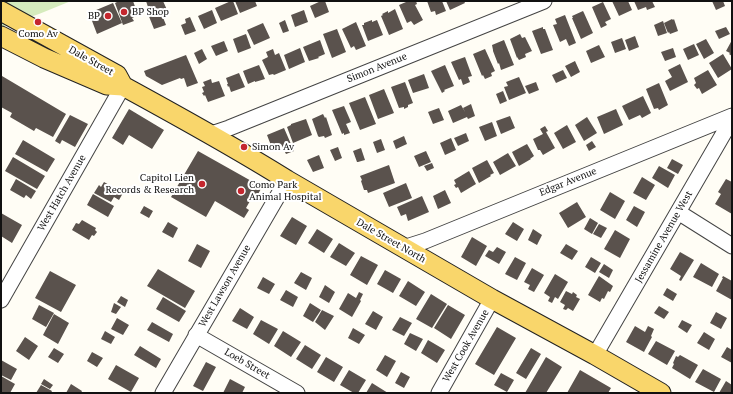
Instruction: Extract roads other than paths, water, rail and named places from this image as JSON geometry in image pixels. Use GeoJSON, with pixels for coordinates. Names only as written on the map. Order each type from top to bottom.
{"type":"FeatureCollection","features":[{"type":"Feature","properties":{"kind":"main road","name":"Dale Street"},"geometry":{"type":"LineString","coordinates":[[1,11],[117,75],[123,86]]}},
{"type":"Feature","properties":{"kind":"main road","name":"Dale Street"},"geometry":{"type":"LineString","coordinates":[[1,36],[44,58],[107,85],[123,86]]}},
{"type":"Feature","properties":{"kind":"main road","name":"Dale Street North"},"geometry":{"type":"LineString","coordinates":[[123,86],[211,134],[492,299],[661,393]]}},
{"type":"Feature","properties":{"kind":"street","name":"Simon Avenue"},"geometry":{"type":"LineString","coordinates":[[211,134],[544,1]]}},
{"type":"Feature","properties":{"kind":"street","name":"West Hatch Avenue"},"geometry":{"type":"LineString","coordinates":[[1,300],[123,86]]}},
{"type":"Feature","properties":{"kind":"street","name":"Jessamine Avenue West"},"geometry":{"type":"LineString","coordinates":[[595,355],[732,117]]}},
{"type":"Feature","properties":{"kind":"street","name":"Edgar Avenue"},"geometry":{"type":"LineString","coordinates":[[403,248],[425,241],[732,117]]}},
{"type":"Feature","properties":{"kind":"street","name":"West Lawson Avenue"},"geometry":{"type":"LineString","coordinates":[[163,393],[287,180]]}},
{"type":"Feature","properties":{"kind":"street"},"geometry":{"type":"LineString","coordinates":[[678,212],[732,246]]}},
{"type":"Feature","properties":{"kind":"street","name":"West Cook Avenue"},"geometry":{"type":"LineString","coordinates":[[439,393],[492,299]]}},
{"type":"Feature","properties":{"kind":"street","name":"Loeb Street"},"geometry":{"type":"LineString","coordinates":[[196,335],[297,393]]}},
{"type":"Feature","properties":{"kind":"place","name":"BP Shop"},"geometry":{"type":"Point","coordinates":[124,12]}},
{"type":"Feature","properties":{"kind":"place","name":"BP"},"geometry":{"type":"Point","coordinates":[108,16]}},
{"type":"Feature","properties":{"kind":"place","name":"Como Av"},"geometry":{"type":"Point","coordinates":[38,22]}},
{"type":"Feature","properties":{"kind":"place","name":"Simon Av"},"geometry":{"type":"Point","coordinates":[244,147]}},
{"type":"Feature","properties":{"kind":"place","name":"Capitol Lien Records & Research"},"geometry":{"type":"Point","coordinates":[202,184]}},
{"type":"Feature","properties":{"kind":"place","name":"Como Park Animal Hospital"},"geometry":{"type":"Point","coordinates":[241,191]}}]}
